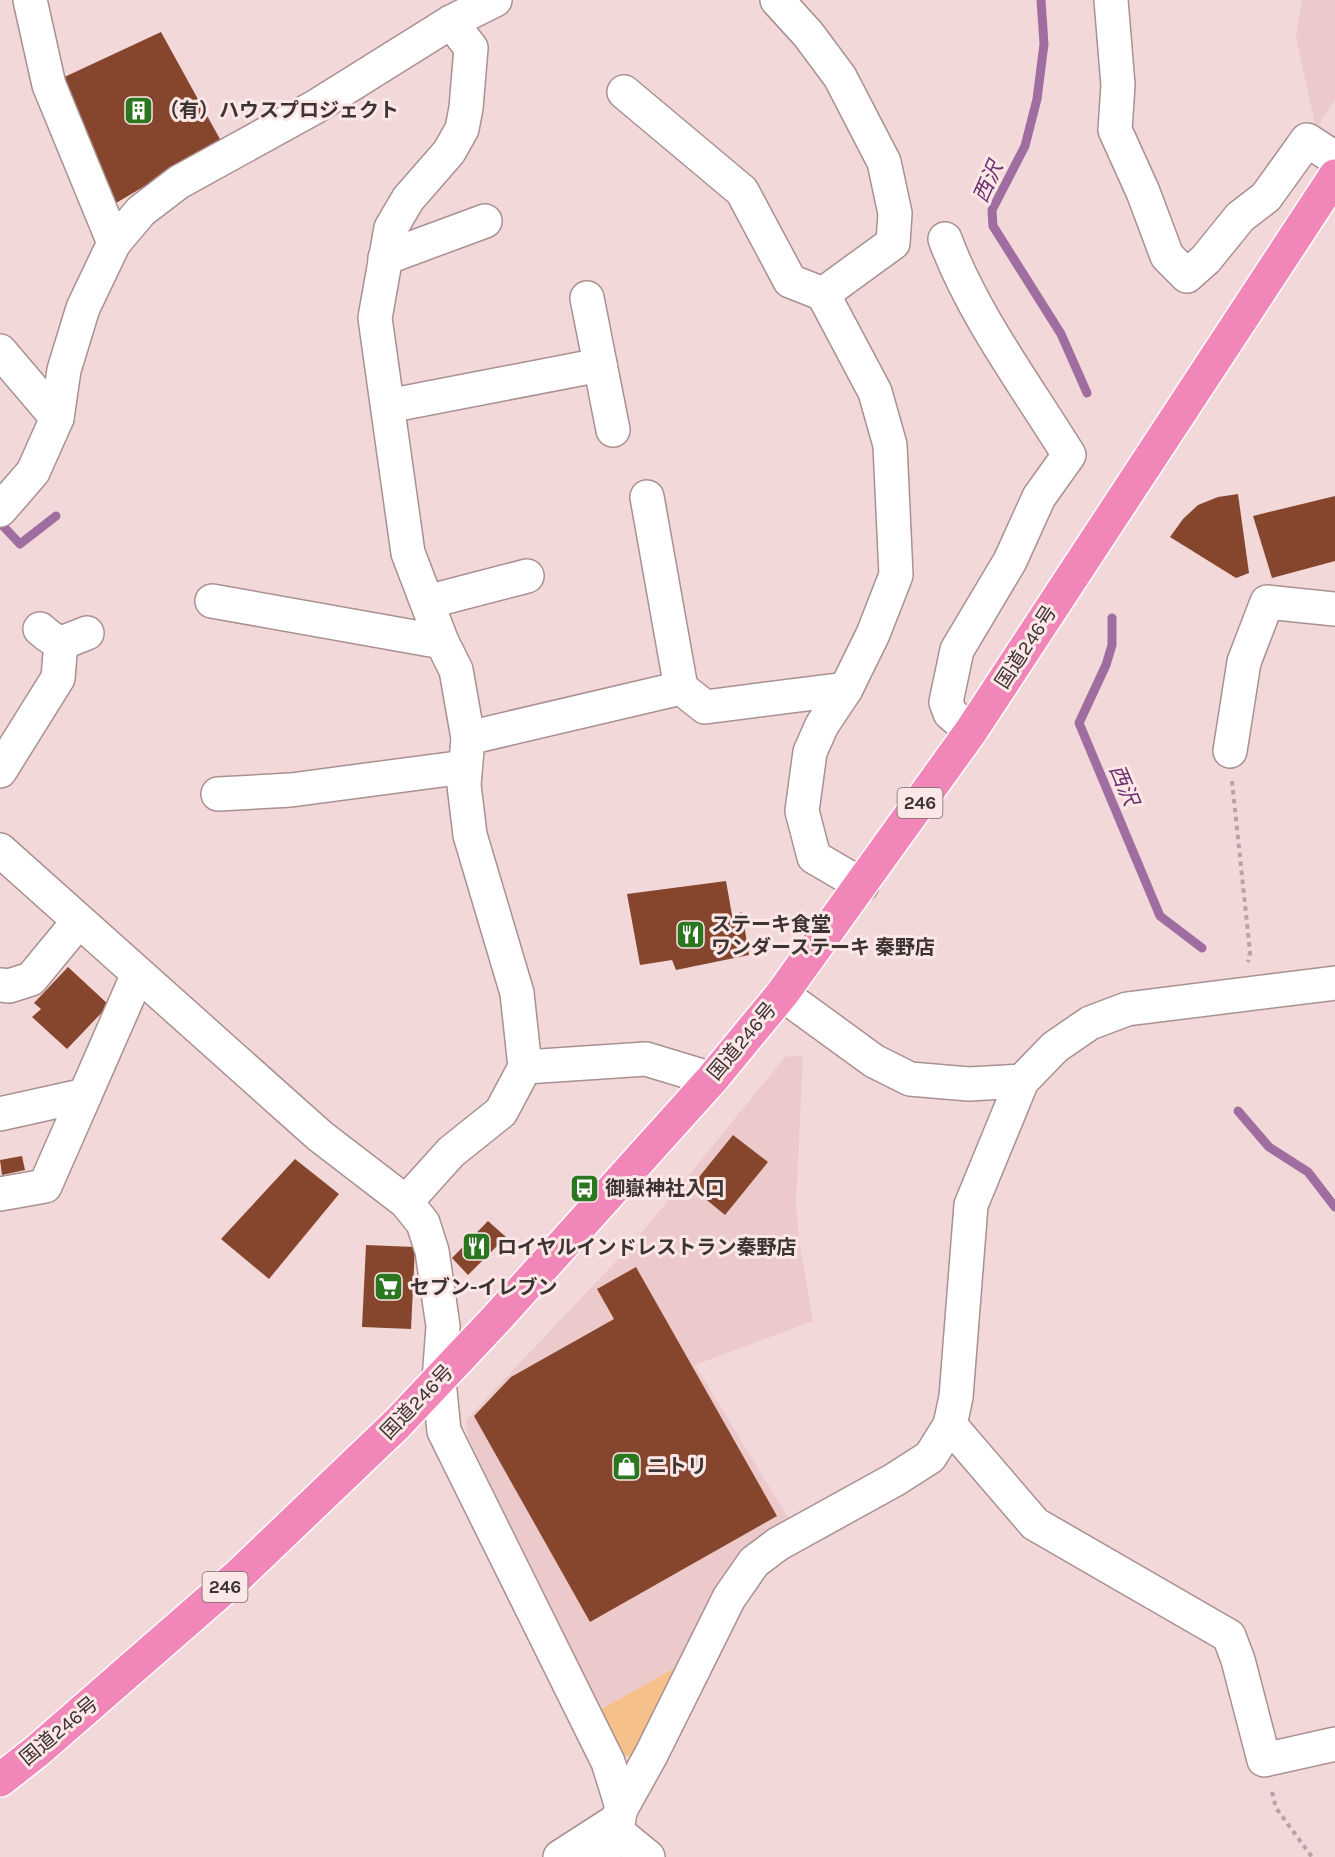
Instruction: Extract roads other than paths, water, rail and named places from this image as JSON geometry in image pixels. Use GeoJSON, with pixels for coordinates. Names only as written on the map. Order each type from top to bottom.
{"type":"FeatureCollection","features":[{"type":"Feature","properties":{"kind":"highway","name":"国道246号"},"geometry":{"type":"LineString","coordinates":[[0,1780],[37,1751],[239,1575],[440,1381],[712,1079],[782,994],[971,731],[1333,183]]}},
{"type":"Feature","properties":{"kind":"street"},"geometry":{"type":"LineString","coordinates":[[30,0],[49,85],[114,243]]}},
{"type":"Feature","properties":{"kind":"street"},"geometry":{"type":"LineString","coordinates":[[0,510],[33,472],[57,418],[64,370],[83,308],[114,243],[141,211],[179,182],[315,107],[451,22],[492,0]]}},
{"type":"Feature","properties":{"kind":"street"},"geometry":{"type":"LineString","coordinates":[[777,0],[808,34],[840,77],[884,162],[895,213],[893,243],[823,294]]}},
{"type":"Feature","properties":{"kind":"street"},"geometry":{"type":"LineString","coordinates":[[1111,0],[1118,85],[1115,130],[1143,192],[1167,256],[1187,276],[1206,259],[1240,217],[1266,197],[1307,140],[1333,183]]}},
{"type":"Feature","properties":{"kind":"street"},"geometry":{"type":"LineString","coordinates":[[406,1202],[451,1152],[501,1113],[525,1067],[517,993],[470,835],[464,785],[467,752],[456,670],[442,642],[408,553],[375,318],[391,228],[408,199],[448,152],[462,129],[471,48],[451,22]]}},
{"type":"Feature","properties":{"kind":"street"},"geometry":{"type":"LineString","coordinates":[[624,92],[742,191],[790,281],[823,294],[875,392],[890,445],[896,575],[873,634],[846,689],[822,725],[810,752],[802,811],[814,857],[862,885]]}},
{"type":"Feature","properties":{"kind":"street"},"geometry":{"type":"LineString","coordinates":[[385,258],[485,222]]}},
{"type":"Feature","properties":{"kind":"street"},"geometry":{"type":"LineString","coordinates":[[945,239],[957,271],[977,307],[1069,455],[1039,497],[1010,561],[957,651],[946,702],[950,713],[971,731]]}},
{"type":"Feature","properties":{"kind":"street"},"geometry":{"type":"LineString","coordinates":[[586,298],[613,430]]}},
{"type":"Feature","properties":{"kind":"street"},"geometry":{"type":"LineString","coordinates":[[0,351],[57,418]]}},
{"type":"Feature","properties":{"kind":"street"},"geometry":{"type":"LineString","coordinates":[[388,406],[600,365]]}},
{"type":"Feature","properties":{"kind":"street"},"geometry":{"type":"LineString","coordinates":[[647,497],[681,688],[705,707],[846,689]]}},
{"type":"Feature","properties":{"kind":"street"},"geometry":{"type":"LineString","coordinates":[[426,602],[527,576]]}},
{"type":"Feature","properties":{"kind":"street"},"geometry":{"type":"LineString","coordinates":[[212,602],[442,642]]}},
{"type":"Feature","properties":{"kind":"street"},"geometry":{"type":"LineString","coordinates":[[1230,751],[1244,662],[1266,602],[1335,609]]}},
{"type":"Feature","properties":{"kind":"street"},"geometry":{"type":"LineString","coordinates":[[0,771],[58,678],[63,635]]}},
{"type":"Feature","properties":{"kind":"street"},"geometry":{"type":"LineString","coordinates":[[218,794],[291,790],[467,752],[681,688]]}},
{"type":"Feature","properties":{"kind":"street"},"geometry":{"type":"LineString","coordinates":[[0,850],[320,1136],[406,1202],[423,1223],[432,1251],[443,1326],[440,1381],[444,1431],[608,1762],[615,1828],[648,1857]]}},
{"type":"Feature","properties":{"kind":"street"},"geometry":{"type":"LineString","coordinates":[[0,985],[9,986],[31,979],[78,922]]}},
{"type":"Feature","properties":{"kind":"street"},"geometry":{"type":"LineString","coordinates":[[0,1194],[45,1186],[138,974]]}},
{"type":"Feature","properties":{"kind":"street"},"geometry":{"type":"LineString","coordinates":[[560,1857],[615,1828],[729,1598],[754,1562],[778,1544],[894,1480],[930,1457],[950,1425],[956,1397],[971,1205],[1022,1082],[1055,1047],[1090,1023],[1127,1009],[1335,983]]}},
{"type":"Feature","properties":{"kind":"street"},"geometry":{"type":"LineString","coordinates":[[782,994],[873,1061],[910,1079],[969,1084],[1022,1082]]}},
{"type":"Feature","properties":{"kind":"street"},"geometry":{"type":"LineString","coordinates":[[525,1067],[646,1059],[712,1079]]}},
{"type":"Feature","properties":{"kind":"street"},"geometry":{"type":"LineString","coordinates":[[0,1114],[85,1095]]}},
{"type":"Feature","properties":{"kind":"street"},"geometry":{"type":"LineString","coordinates":[[950,1425],[1035,1524],[1229,1636],[1238,1660],[1264,1760],[1335,1744]]}},
{"type":"Feature","properties":{"kind":"waterway","name":"西沢"},"geometry":{"type":"LineString","coordinates":[[1041,0],[1044,44],[1037,99],[1025,146],[992,210],[993,226],[1061,334],[1087,393]]}},
{"type":"Feature","properties":{"kind":"waterway"},"geometry":{"type":"LineString","coordinates":[[4,527],[20,544],[56,516]]}},
{"type":"Feature","properties":{"kind":"waterway","name":"西沢"},"geometry":{"type":"LineString","coordinates":[[1112,618],[1112,645],[1106,665],[1079,723],[1160,916],[1202,948]]}},
{"type":"Feature","properties":{"kind":"waterway","name":"西沢"},"geometry":{"type":"LineString","coordinates":[[1238,1111],[1269,1147],[1308,1172],[1335,1207]]}},
{"type":"Feature","properties":{"kind":"place","name":"（有）ハウスプロジェクト"},"geometry":{"type":"Point","coordinates":[138,110]}},
{"type":"Feature","properties":{"kind":"place","name":"ステーキ食堂 ワンダーステーキ 秦野店"},"geometry":{"type":"Point","coordinates":[690,935]}},
{"type":"Feature","properties":{"kind":"place","name":"御嶽神社入口"},"geometry":{"type":"Point","coordinates":[584,1188]}},
{"type":"Feature","properties":{"kind":"place","name":"ロイヤルインドレストラン秦野店"},"geometry":{"type":"Point","coordinates":[476,1247]}},
{"type":"Feature","properties":{"kind":"place","name":"セブン-イレブン"},"geometry":{"type":"Point","coordinates":[389,1287]}},
{"type":"Feature","properties":{"kind":"place","name":"ニトリ"},"geometry":{"type":"Point","coordinates":[626,1466]}}]}
